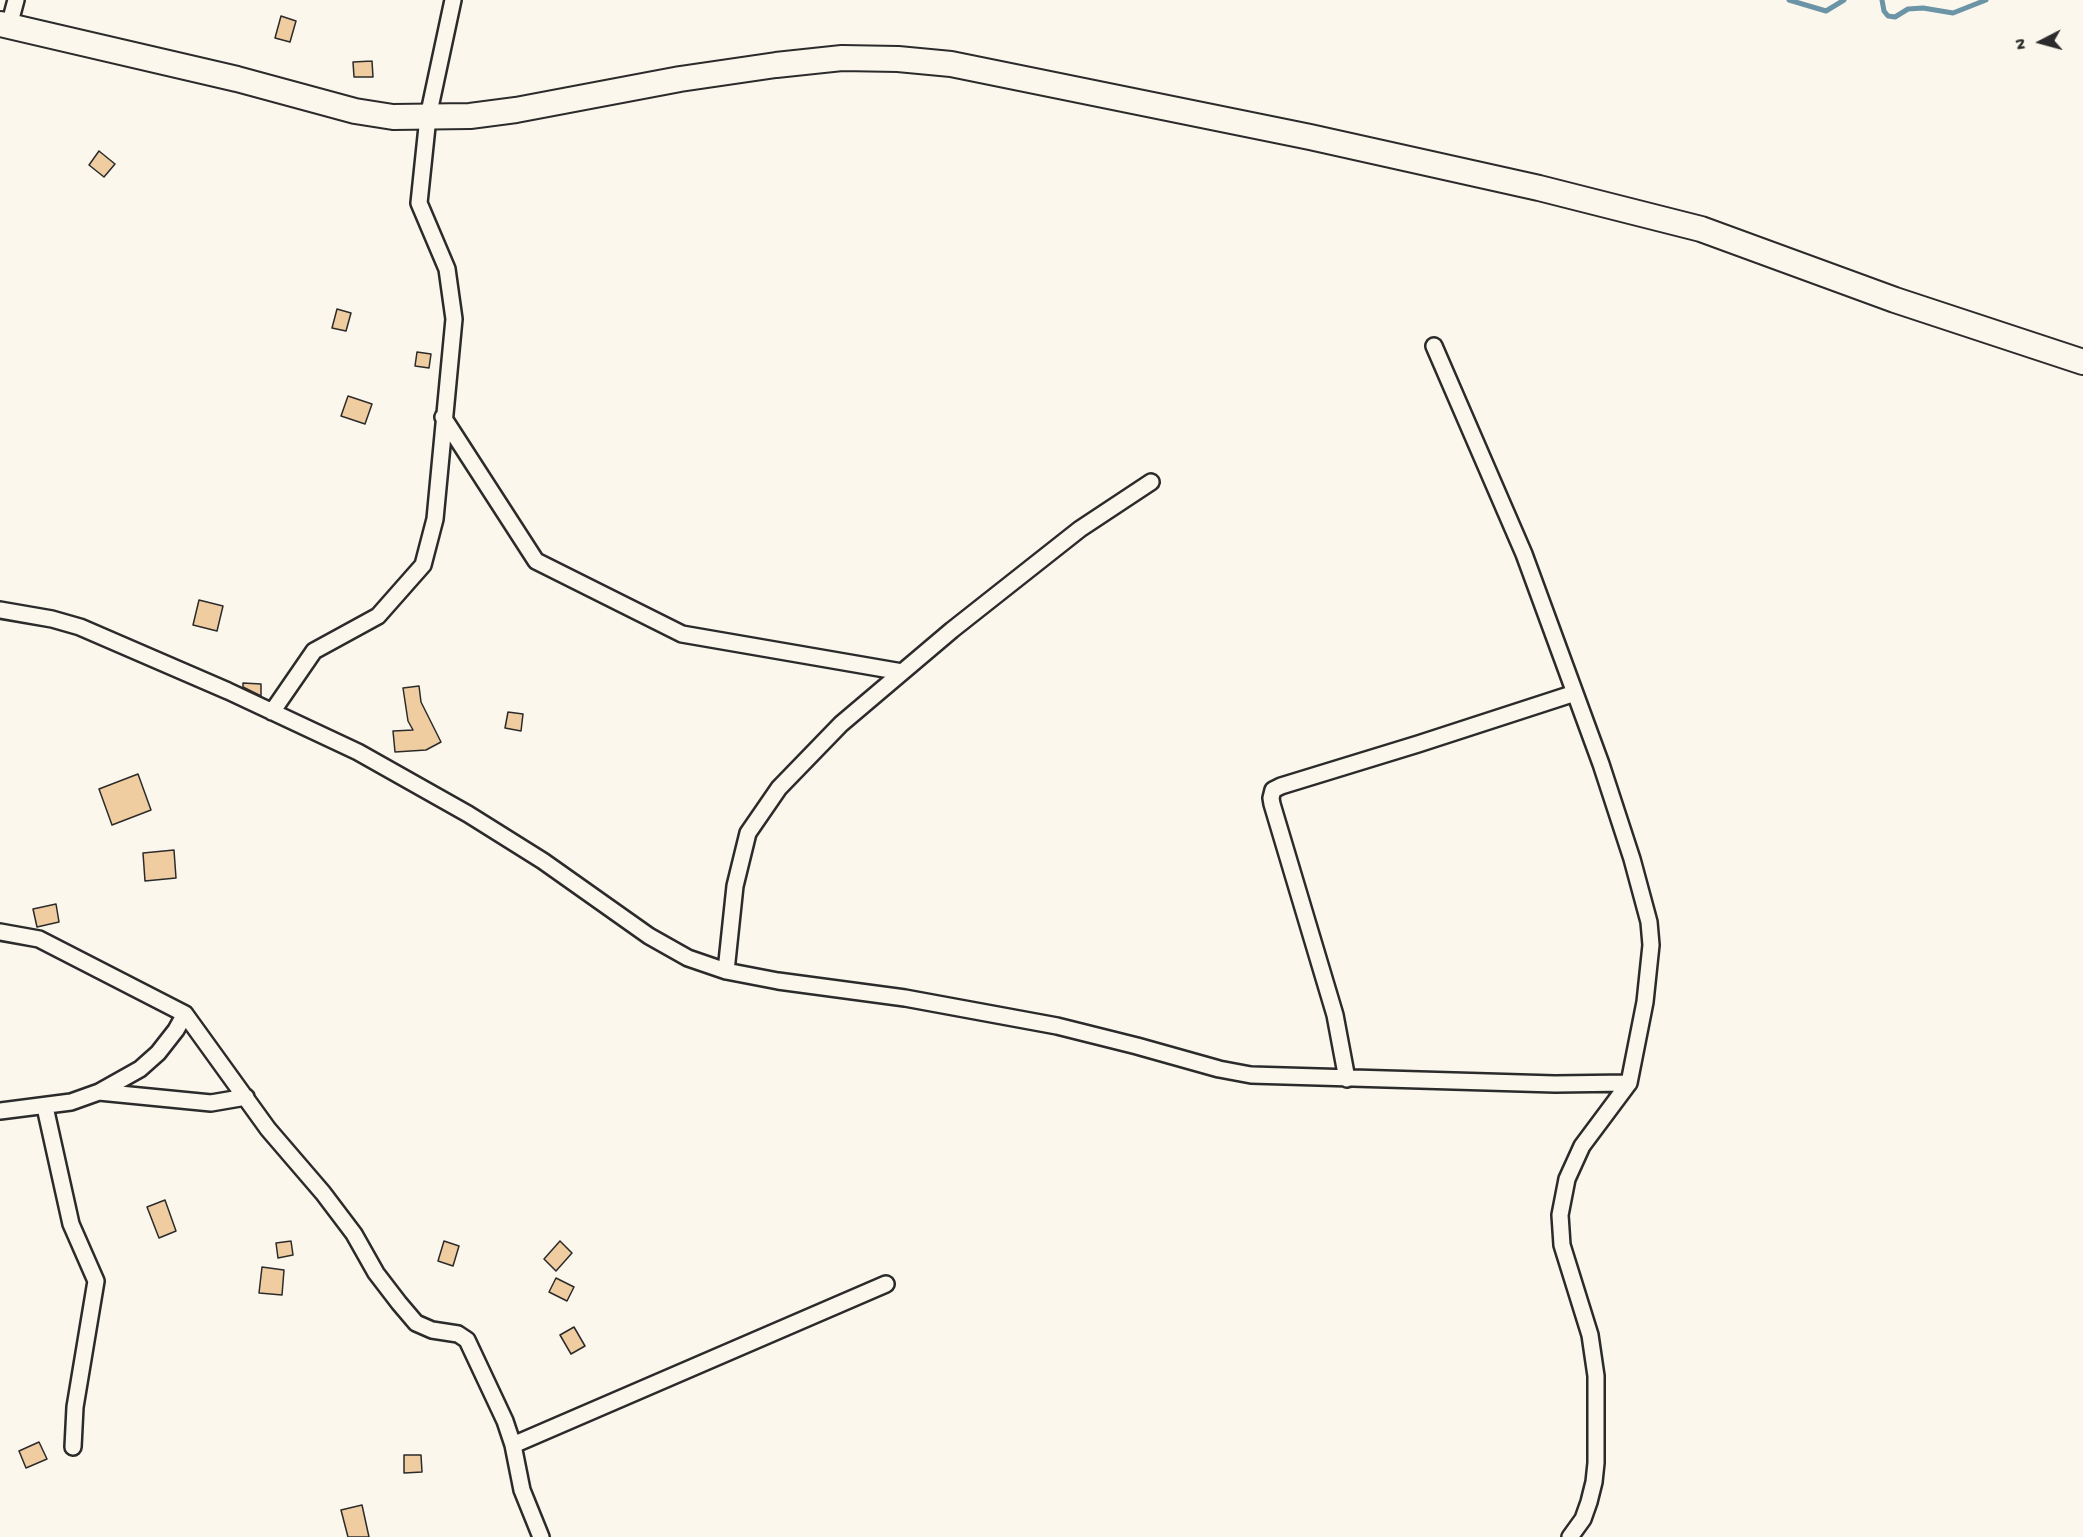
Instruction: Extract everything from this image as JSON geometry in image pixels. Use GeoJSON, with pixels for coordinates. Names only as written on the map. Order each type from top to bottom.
{"type":"FeatureCollection","features":[{"type":"Feature","properties":{"kind":"main road"},"geometry":{"type":"LineString","coordinates":[[5,25],[237,79],[355,111],[393,117],[470,116],[516,110],[680,79],[842,58],[898,59],[951,64],[1310,137],[1527,185],[1701,229],[1895,300],[2083,362]]}},
{"type":"Feature","properties":{"kind":"street"},"geometry":{"type":"LineString","coordinates":[[5,25],[15,0]]}},
{"type":"Feature","properties":{"kind":"street"},"geometry":{"type":"LineString","coordinates":[[272,712],[314,651],[378,615],[423,565],[435,519],[454,319],[447,269],[419,203],[428,117],[453,0]]}},
{"type":"Feature","properties":{"kind":"street"},"geometry":{"type":"LineString","coordinates":[[1434,346],[1524,554],[1632,859],[1649,922],[1651,945],[1649,972],[1629,1083],[1582,1146],[1567,1179],[1560,1215],[1562,1245],[1590,1335],[1596,1376],[1596,1462],[1593,1482],[1583,1519],[1570,1537]]}},
{"type":"Feature","properties":{"kind":"street"},"geometry":{"type":"LineString","coordinates":[[443,417],[536,561],[682,634],[902,672]]}},
{"type":"Feature","properties":{"kind":"street"},"geometry":{"type":"LineString","coordinates":[[726,971],[735,886],[748,833],[779,788],[841,724],[902,672],[1080,529],[1151,482]]}},
{"type":"Feature","properties":{"kind":"street"},"geometry":{"type":"LineString","coordinates":[[0,610],[52,619],[80,627],[358,752],[468,814],[543,861],[650,936],[688,958],[726,971],[778,981],[905,998],[1057,1026],[1219,1069],[1251,1075],[1555,1084],[1629,1083]]}},
{"type":"Feature","properties":{"kind":"street"},"geometry":{"type":"LineString","coordinates":[[1347,1079],[1335,1015],[1275,815],[1271,798],[1273,790],[1575,693]]}},
{"type":"Feature","properties":{"kind":"street"},"geometry":{"type":"LineString","coordinates":[[0,932],[39,939],[185,1014],[268,1129],[354,1234],[376,1273],[416,1323],[432,1330],[458,1334],[467,1340],[491,1389],[513,1445],[522,1490],[541,1537]]}},
{"type":"Feature","properties":{"kind":"street"},"geometry":{"type":"LineString","coordinates":[[0,1112],[71,1102],[99,1092],[140,1069],[158,1053],[185,1014]]}},
{"type":"Feature","properties":{"kind":"street"},"geometry":{"type":"LineString","coordinates":[[99,1092],[211,1102],[246,1097]]}},
{"type":"Feature","properties":{"kind":"street"},"geometry":{"type":"LineString","coordinates":[[45,1107],[71,1224],[96,1281],[75,1407],[73,1447]]}},
{"type":"Feature","properties":{"kind":"street"},"geometry":{"type":"LineString","coordinates":[[513,1445],[886,1284]]}},
{"type":"Feature","properties":{"kind":"building"},"geometry":{"type":"Polygon","coordinates":[[[281,16],[296,21],[290,42],[275,38],[281,16]]]}},
{"type":"Feature","properties":{"kind":"building"},"geometry":{"type":"Polygon","coordinates":[[[372,61],[373,77],[354,77],[353,62],[372,61]]]}},
{"type":"Feature","properties":{"kind":"building"},"geometry":{"type":"Polygon","coordinates":[[[99,151],[115,164],[104,177],[89,165],[99,151]]]}},
{"type":"Feature","properties":{"kind":"building"},"geometry":{"type":"Polygon","coordinates":[[[337,309],[351,313],[346,331],[332,328],[337,309]]]}},
{"type":"Feature","properties":{"kind":"building"},"geometry":{"type":"Polygon","coordinates":[[[417,352],[431,354],[429,368],[415,366],[417,352]]]}},
{"type":"Feature","properties":{"kind":"building"},"geometry":{"type":"Polygon","coordinates":[[[348,396],[372,404],[365,424],[341,416],[348,396]]]}},
{"type":"Feature","properties":{"kind":"building"},"geometry":{"type":"Polygon","coordinates":[[[199,600],[223,606],[217,631],[193,625],[199,600]]]}},
{"type":"Feature","properties":{"kind":"building"},"geometry":{"type":"Polygon","coordinates":[[[243,683],[261,684],[261,696],[243,687],[243,683]]]}},
{"type":"Feature","properties":{"kind":"building"},"geometry":{"type":"Polygon","coordinates":[[[419,686],[421,702],[441,742],[426,750],[395,752],[393,731],[413,730],[408,721],[403,688],[419,686]]]}},
{"type":"Feature","properties":{"kind":"building"},"geometry":{"type":"Polygon","coordinates":[[[508,712],[523,714],[521,731],[505,728],[508,712]]]}},
{"type":"Feature","properties":{"kind":"building"},"geometry":{"type":"Polygon","coordinates":[[[138,774],[151,810],[112,825],[99,789],[138,774]]]}},
{"type":"Feature","properties":{"kind":"building"},"geometry":{"type":"Polygon","coordinates":[[[174,850],[176,878],[145,881],[143,853],[174,850]]]}},
{"type":"Feature","properties":{"kind":"building"},"geometry":{"type":"Polygon","coordinates":[[[56,904],[59,922],[37,927],[33,909],[56,904]]]}},
{"type":"Feature","properties":{"kind":"building"},"geometry":{"type":"Polygon","coordinates":[[[165,1200],[176,1231],[159,1238],[147,1207],[165,1200]]]}},
{"type":"Feature","properties":{"kind":"building"},"geometry":{"type":"Polygon","coordinates":[[[291,1241],[293,1255],[278,1258],[276,1243],[291,1241]]]}},
{"type":"Feature","properties":{"kind":"building"},"geometry":{"type":"Polygon","coordinates":[[[444,1241],[459,1246],[453,1266],[438,1261],[444,1241]]]}},
{"type":"Feature","properties":{"kind":"building"},"geometry":{"type":"Polygon","coordinates":[[[560,1241],[572,1253],[556,1271],[544,1259],[560,1241]]]}},
{"type":"Feature","properties":{"kind":"building"},"geometry":{"type":"Polygon","coordinates":[[[262,1267],[284,1270],[282,1295],[259,1293],[262,1267]]]}},
{"type":"Feature","properties":{"kind":"building"},"geometry":{"type":"Polygon","coordinates":[[[556,1278],[574,1287],[567,1301],[549,1292],[556,1278]]]}},
{"type":"Feature","properties":{"kind":"building"},"geometry":{"type":"Polygon","coordinates":[[[574,1327],[585,1346],[571,1354],[560,1335],[574,1327]]]}},
{"type":"Feature","properties":{"kind":"building"},"geometry":{"type":"Polygon","coordinates":[[[39,1442],[47,1459],[26,1468],[19,1451],[39,1442]]]}},
{"type":"Feature","properties":{"kind":"building"},"geometry":{"type":"Polygon","coordinates":[[[404,1455],[421,1455],[422,1472],[404,1473],[404,1455]]]}},
{"type":"Feature","properties":{"kind":"building"},"geometry":{"type":"Polygon","coordinates":[[[362,1505],[369,1537],[348,1537],[341,1510],[362,1505]]]}},
{"type":"Feature","properties":{"kind":"waterway"},"geometry":{"type":"LineString","coordinates":[[1789,0],[1826,11],[1844,0]]}},
{"type":"Feature","properties":{"kind":"waterway"},"geometry":{"type":"LineString","coordinates":[[1882,0],[1884,11],[1888,16],[1895,17],[1908,9],[1923,8],[1953,13],[1986,0]]}}]}
